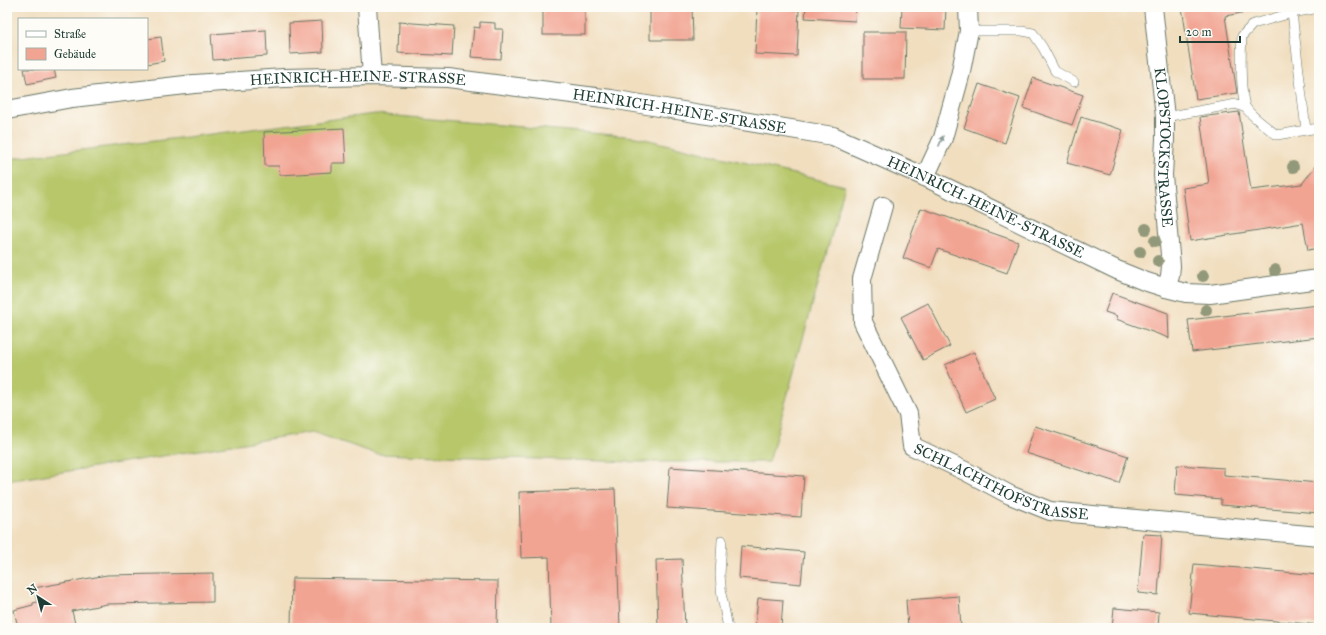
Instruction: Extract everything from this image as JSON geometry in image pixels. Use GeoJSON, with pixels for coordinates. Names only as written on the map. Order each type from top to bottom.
{"type":"FeatureCollection","features":[{"type":"Feature","properties":{"kind":"street"},"geometry":{"type":"LineString","coordinates":[[367,7],[372,76]]}},
{"type":"Feature","properties":{"kind":"street"},"geometry":{"type":"LineString","coordinates":[[925,177],[943,138],[960,76],[969,31],[968,7]]}},
{"type":"Feature","properties":{"kind":"street","name":"KLOPSTOCKSTRASSE"},"geometry":{"type":"LineString","coordinates":[[1154,7],[1165,117],[1163,175],[1171,266],[1170,276],[1166,288]]}},
{"type":"Feature","properties":{"kind":"street","name":"HEINRICH-HEINE-STRASSE"},"geometry":{"type":"LineString","coordinates":[[7,110],[72,98],[194,84],[284,78],[372,76],[448,78],[611,99],[833,136],[925,177],[1117,270],[1144,281],[1186,293],[1210,294],[1319,279]]}},
{"type":"Feature","properties":{"kind":"street","name":"SCHLACHTHOFSTRASSE"},"geometry":{"type":"LineString","coordinates":[[883,206],[862,279],[863,322],[908,414],[912,446],[1010,495],[1050,511],[1319,536]]}},
{"type":"Feature","properties":{"kind":"lane"},"geometry":{"type":"LineString","coordinates":[[1246,108],[1241,64],[1242,36],[1253,24],[1292,10],[1319,8]]}},
{"type":"Feature","properties":{"kind":"lane"},"geometry":{"type":"LineString","coordinates":[[1292,10],[1306,130]]}},
{"type":"Feature","properties":{"kind":"lane"},"geometry":{"type":"LineString","coordinates":[[969,31],[1022,31],[1033,33],[1055,71],[1074,82]]}},
{"type":"Feature","properties":{"kind":"lane"},"geometry":{"type":"LineString","coordinates":[[1165,117],[1236,104],[1246,108],[1261,123],[1277,135],[1319,128]]}},
{"type":"Feature","properties":{"kind":"lane"},"geometry":{"type":"LineString","coordinates":[[722,540],[720,575],[722,597],[728,628]]}},
{"type":"Feature","properties":{"kind":"green space"},"geometry":{"type":"Polygon","coordinates":[[[375,114],[636,137],[845,186],[769,462],[633,462],[377,454],[312,432],[7,481],[7,159],[375,114]]]}},
{"type":"Feature","properties":{"kind":"building"},"geometry":{"type":"Polygon","coordinates":[[[543,7],[585,7],[585,35],[543,35],[543,7]]]}},
{"type":"Feature","properties":{"kind":"building"},"geometry":{"type":"Polygon","coordinates":[[[650,7],[692,7],[693,40],[650,40],[650,7]]]}},
{"type":"Feature","properties":{"kind":"building"},"geometry":{"type":"Polygon","coordinates":[[[806,7],[856,7],[855,21],[805,18],[806,7]]]}},
{"type":"Feature","properties":{"kind":"building"},"geometry":{"type":"Polygon","coordinates":[[[902,7],[946,7],[945,30],[901,28],[902,7]]]}},
{"type":"Feature","properties":{"kind":"building"},"geometry":{"type":"Polygon","coordinates":[[[1182,7],[1274,7],[1225,16],[1237,93],[1196,99],[1182,7]]]}},
{"type":"Feature","properties":{"kind":"building"},"geometry":{"type":"Polygon","coordinates":[[[757,8],[799,10],[797,56],[755,54],[757,8]]]}},
{"type":"Feature","properties":{"kind":"building"},"geometry":{"type":"Polygon","coordinates":[[[322,21],[323,52],[290,54],[289,23],[322,21]]]}},
{"type":"Feature","properties":{"kind":"building"},"geometry":{"type":"Polygon","coordinates":[[[399,22],[454,26],[452,56],[398,53],[399,22]]]}},
{"type":"Feature","properties":{"kind":"building"},"geometry":{"type":"Polygon","coordinates":[[[480,22],[495,23],[495,29],[503,29],[501,59],[471,57],[474,27],[480,28],[480,22]]]}},
{"type":"Feature","properties":{"kind":"building"},"geometry":{"type":"Polygon","coordinates":[[[266,30],[267,56],[213,60],[211,34],[266,30]]]}},
{"type":"Feature","properties":{"kind":"building"},"geometry":{"type":"Polygon","coordinates":[[[863,32],[906,32],[905,79],[863,79],[863,32]]]}},
{"type":"Feature","properties":{"kind":"building"},"geometry":{"type":"Polygon","coordinates":[[[161,37],[164,61],[148,64],[148,39],[161,37]]]}},
{"type":"Feature","properties":{"kind":"building"},"geometry":{"type":"Polygon","coordinates":[[[24,70],[54,70],[56,78],[27,84],[24,70]]]}},
{"type":"Feature","properties":{"kind":"building"},"geometry":{"type":"Polygon","coordinates":[[[1033,78],[1083,95],[1072,125],[1023,108],[1033,78]]]}},
{"type":"Feature","properties":{"kind":"building"},"geometry":{"type":"Polygon","coordinates":[[[979,84],[1020,98],[1005,143],[964,128],[979,84]]]}},
{"type":"Feature","properties":{"kind":"building"},"geometry":{"type":"Polygon","coordinates":[[[1239,112],[1251,190],[1302,184],[1319,161],[1319,248],[1308,250],[1303,223],[1190,241],[1183,188],[1209,184],[1200,117],[1239,112]]]}},
{"type":"Feature","properties":{"kind":"building"},"geometry":{"type":"Polygon","coordinates":[[[1081,117],[1123,130],[1110,175],[1067,163],[1081,117]]]}},
{"type":"Feature","properties":{"kind":"building"},"geometry":{"type":"Polygon","coordinates":[[[344,128],[346,163],[332,163],[332,172],[280,175],[279,166],[265,166],[264,132],[344,128]]]}},
{"type":"Feature","properties":{"kind":"building"},"geometry":{"type":"Polygon","coordinates":[[[921,208],[1018,242],[1007,273],[938,249],[931,268],[903,258],[921,208]]]}},
{"type":"Feature","properties":{"kind":"building"},"geometry":{"type":"Polygon","coordinates":[[[1112,293],[1168,313],[1169,338],[1116,319],[1117,316],[1105,312],[1112,293]]]}},
{"type":"Feature","properties":{"kind":"building"},"geometry":{"type":"Polygon","coordinates":[[[928,303],[950,346],[923,360],[901,317],[928,303]]]}},
{"type":"Feature","properties":{"kind":"building"},"geometry":{"type":"Polygon","coordinates":[[[1319,305],[1319,337],[1192,352],[1188,320],[1319,305]]]}},
{"type":"Feature","properties":{"kind":"building"},"geometry":{"type":"Polygon","coordinates":[[[974,352],[995,399],[966,412],[945,365],[974,352]]]}},
{"type":"Feature","properties":{"kind":"building"},"geometry":{"type":"Polygon","coordinates":[[[1035,426],[1128,456],[1119,483],[1026,453],[1035,426]]]}},
{"type":"Feature","properties":{"kind":"building"},"geometry":{"type":"Polygon","coordinates":[[[1177,465],[1224,468],[1224,475],[1319,483],[1319,513],[1221,505],[1221,499],[1175,495],[1177,465]]]}},
{"type":"Feature","properties":{"kind":"building"},"geometry":{"type":"Polygon","coordinates":[[[670,467],[804,476],[801,517],[667,508],[670,467]]]}},
{"type":"Feature","properties":{"kind":"building"},"geometry":{"type":"Polygon","coordinates":[[[615,489],[620,628],[551,628],[549,557],[521,558],[519,492],[615,489]]]}},
{"type":"Feature","properties":{"kind":"building"},"geometry":{"type":"Polygon","coordinates":[[[1143,534],[1162,535],[1158,595],[1138,593],[1143,534]]]}},
{"type":"Feature","properties":{"kind":"building"},"geometry":{"type":"Polygon","coordinates":[[[741,546],[804,552],[801,584],[739,578],[741,546]]]}},
{"type":"Feature","properties":{"kind":"building"},"geometry":{"type":"Polygon","coordinates":[[[682,559],[685,628],[658,628],[656,560],[682,559]]]}},
{"type":"Feature","properties":{"kind":"building"},"geometry":{"type":"Polygon","coordinates":[[[1194,564],[1319,575],[1319,625],[1189,613],[1194,564]]]}},
{"type":"Feature","properties":{"kind":"building"},"geometry":{"type":"Polygon","coordinates":[[[213,573],[213,602],[107,604],[72,611],[76,628],[18,628],[14,610],[33,605],[33,603],[37,602],[34,588],[107,575],[213,573]]]}},
{"type":"Feature","properties":{"kind":"building"},"geometry":{"type":"Polygon","coordinates":[[[292,578],[498,581],[497,628],[291,627],[292,578]]]}},
{"type":"Feature","properties":{"kind":"building"},"geometry":{"type":"Polygon","coordinates":[[[959,596],[961,628],[908,628],[906,600],[959,596]]]}},
{"type":"Feature","properties":{"kind":"building"},"geometry":{"type":"Polygon","coordinates":[[[758,598],[783,600],[781,628],[755,628],[758,598]]]}},
{"type":"Feature","properties":{"kind":"building"},"geometry":{"type":"Polygon","coordinates":[[[1114,608],[1159,612],[1158,628],[1112,628],[1114,608]]]}}]}
